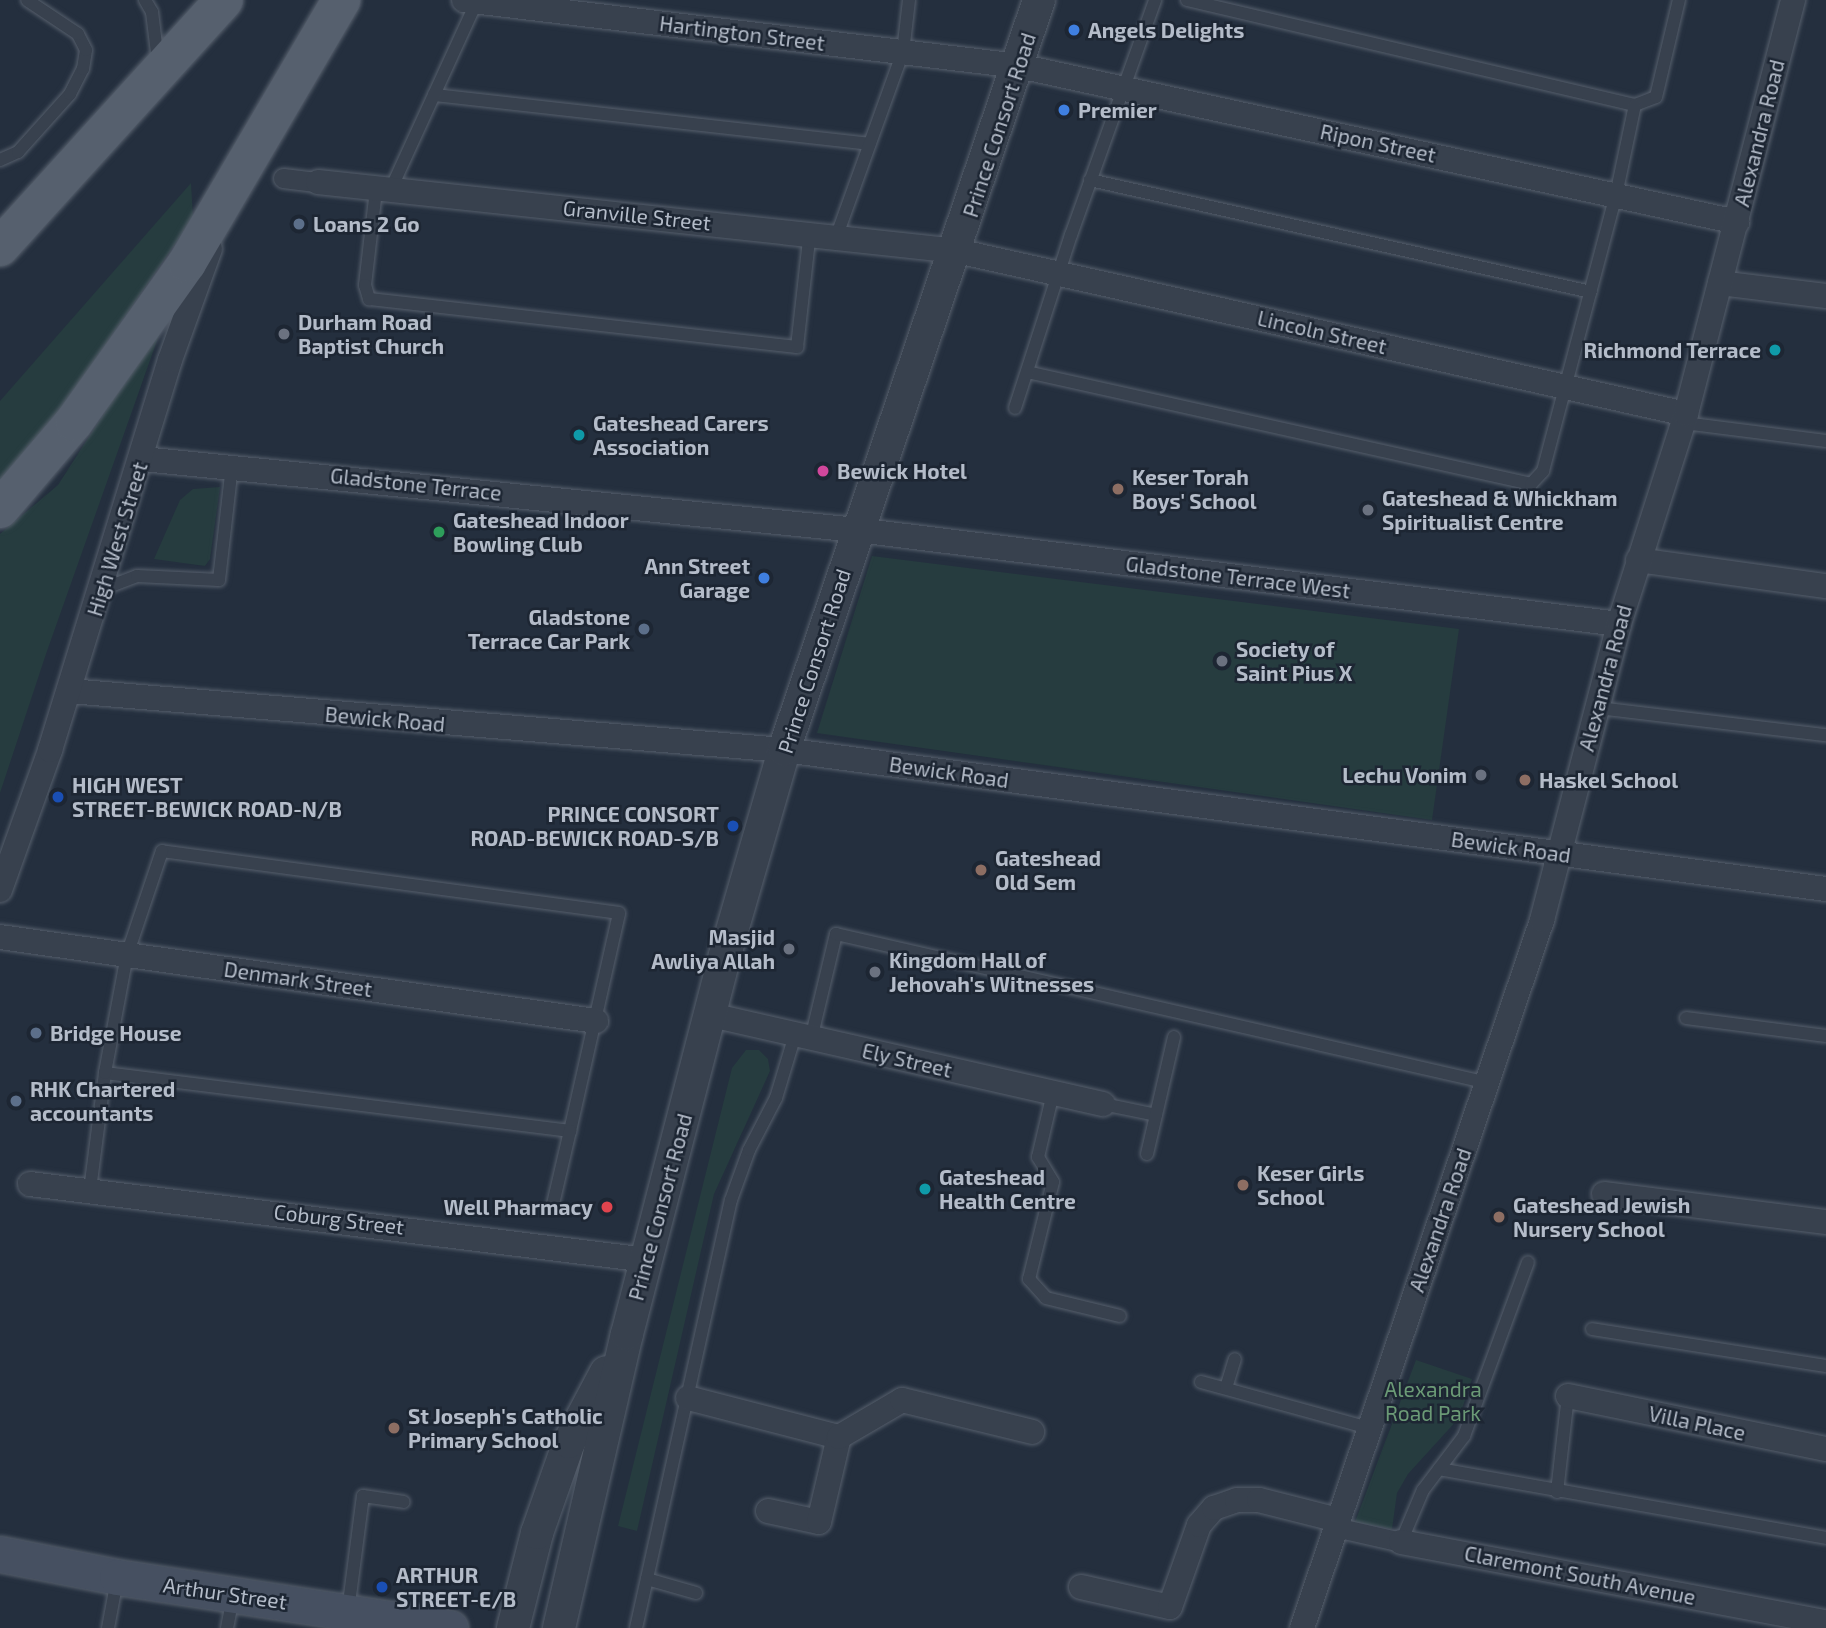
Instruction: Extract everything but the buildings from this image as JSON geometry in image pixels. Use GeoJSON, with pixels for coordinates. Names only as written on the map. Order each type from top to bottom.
{"type":"FeatureCollection","features":[{"type":"Feature","properties":{"kind":"main road"},"geometry":{"type":"LineString","coordinates":[[0,247],[224,0]]}},
{"type":"Feature","properties":{"kind":"main road"},"geometry":{"type":"LineString","coordinates":[[0,509],[90,399],[187,263],[341,0]]}},
{"type":"Feature","properties":{"kind":"main road","name":"Arthur Street"},"geometry":{"type":"LineString","coordinates":[[0,1554],[117,1577],[450,1628]]}},
{"type":"Feature","properties":{"kind":"street","name":"Prince Consort Road"},"geometry":{"type":"LineString","coordinates":[[559,1628],[626,1334],[784,750],[857,530],[957,251],[1039,0]]}},
{"type":"Feature","properties":{"kind":"street","name":"Alexandra Road"},"geometry":{"type":"LineString","coordinates":[[1302,1628],[1488,1083],[1560,855],[1619,624],[1685,419],[1793,0]]}},
{"type":"Feature","properties":{"kind":"street","name":"Hartington Street"},"geometry":{"type":"LineString","coordinates":[[471,1],[525,4],[1019,66]]}},
{"type":"Feature","properties":{"kind":"street","name":"Ripon Street"},"geometry":{"type":"LineString","coordinates":[[1019,66],[1737,222]]}},
{"type":"Feature","properties":{"kind":"street"},"geometry":{"type":"LineString","coordinates":[[283,178],[318,182]]}},
{"type":"Feature","properties":{"kind":"street","name":"Granville Street"},"geometry":{"type":"LineString","coordinates":[[318,182],[810,232],[957,251]]}},
{"type":"Feature","properties":{"kind":"street","name":"High West Street"},"geometry":{"type":"LineString","coordinates":[[0,890],[103,589],[170,360],[233,186]]}},
{"type":"Feature","properties":{"kind":"street","name":"Lincoln Street"},"geometry":{"type":"LineString","coordinates":[[957,251],[1565,387],[1685,419]]}},
{"type":"Feature","properties":{"kind":"street"},"geometry":{"type":"LineString","coordinates":[[1720,283],[1826,296]]}},
{"type":"Feature","properties":{"kind":"street","name":"Gladstone Terrace"},"geometry":{"type":"LineString","coordinates":[[142,459],[857,530]]}},
{"type":"Feature","properties":{"kind":"street","name":"Gladstone Terrace West"},"geometry":{"type":"LineString","coordinates":[[857,530],[1619,624]]}},
{"type":"Feature","properties":{"kind":"street"},"geometry":{"type":"LineString","coordinates":[[1638,560],[1826,586]]}},
{"type":"Feature","properties":{"kind":"street","name":"Bewick Road"},"geometry":{"type":"LineString","coordinates":[[69,691],[784,750],[1826,889]]}},
{"type":"Feature","properties":{"kind":"street","name":"Denmark Street"},"geometry":{"type":"LineString","coordinates":[[0,937],[596,1021]]}},
{"type":"Feature","properties":{"kind":"street","name":"Ely Street"},"geometry":{"type":"LineString","coordinates":[[711,1015],[1103,1104]]}},
{"type":"Feature","properties":{"kind":"street","name":"Coburg Street"},"geometry":{"type":"LineString","coordinates":[[30,1184],[647,1260]]}},
{"type":"Feature","properties":{"kind":"street"},"geometry":{"type":"LineString","coordinates":[[1604,1194],[1826,1222]]}},
{"type":"Feature","properties":{"kind":"street","name":"Prince Consort Road"},"geometry":{"type":"LineString","coordinates":[[513,1628],[537,1533],[569,1441],[626,1334]]}},
{"type":"Feature","properties":{"kind":"street","name":"Villa Place"},"geometry":{"type":"LineString","coordinates":[[1568,1396],[1826,1449]]}},
{"type":"Feature","properties":{"kind":"street"},"geometry":{"type":"LineString","coordinates":[[688,1398],[839,1437],[902,1400],[1032,1432]]}},
{"type":"Feature","properties":{"kind":"street"},"geometry":{"type":"LineString","coordinates":[[768,1511],[818,1522],[839,1437]]}},
{"type":"Feature","properties":{"kind":"street"},"geometry":{"type":"LineString","coordinates":[[1081,1587],[1170,1607],[1199,1525],[1214,1508],[1237,1500],[1259,1500],[1336,1524]]}},
{"type":"Feature","properties":{"kind":"street","name":"Claremont South Avenue"},"geometry":{"type":"LineString","coordinates":[[1336,1524],[1401,1542],[1826,1622]]}},
{"type":"Feature","properties":{"kind":"lane"},"geometry":{"type":"LineString","coordinates":[[0,160],[18,152],[70,94],[83,69],[86,50],[78,34],[27,0]]}},
{"type":"Feature","properties":{"kind":"lane"},"geometry":{"type":"LineString","coordinates":[[145,0],[158,39],[158,75]]}},
{"type":"Feature","properties":{"kind":"lane"},"geometry":{"type":"LineString","coordinates":[[837,235],[903,52],[909,0]]}},
{"type":"Feature","properties":{"kind":"lane"},"geometry":{"type":"LineString","coordinates":[[1015,408],[1090,180],[1155,0]]}},
{"type":"Feature","properties":{"kind":"lane"},"geometry":{"type":"LineString","coordinates":[[1186,0],[1635,106],[1656,97],[1679,0]]}},
{"type":"Feature","properties":{"kind":"lane"},"geometry":{"type":"LineString","coordinates":[[471,1],[434,95],[383,190],[365,285],[369,299],[797,347],[810,232]]}},
{"type":"Feature","properties":{"kind":"lane"},"geometry":{"type":"LineString","coordinates":[[434,95],[869,144]]}},
{"type":"Feature","properties":{"kind":"lane"},"geometry":{"type":"LineString","coordinates":[[1027,372],[1531,484],[1543,471],[1616,195],[1635,106]]}},
{"type":"Feature","properties":{"kind":"lane"},"geometry":{"type":"LineString","coordinates":[[1090,180],[1591,292]]}},
{"type":"Feature","properties":{"kind":"lane"},"geometry":{"type":"LineString","coordinates":[[1685,419],[1826,441]]}},
{"type":"Feature","properties":{"kind":"lane"},"geometry":{"type":"LineString","coordinates":[[103,589],[137,576],[219,580],[232,466]]}},
{"type":"Feature","properties":{"kind":"lane"},"geometry":{"type":"LineString","coordinates":[[1598,708],[1826,735]]}},
{"type":"Feature","properties":{"kind":"lane"},"geometry":{"type":"LineString","coordinates":[[90,1190],[105,1073],[127,955],[162,851],[619,913],[554,1204]]}},
{"type":"Feature","properties":{"kind":"lane"},"geometry":{"type":"LineString","coordinates":[[636,1628],[731,1200],[749,1150],[803,1037],[836,933],[1488,1083]]}},
{"type":"Feature","properties":{"kind":"lane"},"geometry":{"type":"LineString","coordinates":[[1686,1018],[1826,1035]]}},
{"type":"Feature","properties":{"kind":"lane"},"geometry":{"type":"LineString","coordinates":[[1147,1154],[1174,1037]]}},
{"type":"Feature","properties":{"kind":"lane"},"geometry":{"type":"LineString","coordinates":[[105,1073],[570,1131]]}},
{"type":"Feature","properties":{"kind":"lane"},"geometry":{"type":"LineString","coordinates":[[1053,1093],[1038,1157],[1053,1182],[1028,1279],[1046,1298],[1120,1316]]}},
{"type":"Feature","properties":{"kind":"lane"},"geometry":{"type":"LineString","coordinates":[[1103,1104],[1156,1115]]}},
{"type":"Feature","properties":{"kind":"lane"},"geometry":{"type":"LineString","coordinates":[[1401,1542],[1423,1490],[1464,1436],[1528,1262]]}},
{"type":"Feature","properties":{"kind":"lane"},"geometry":{"type":"LineString","coordinates":[[1592,1329],[1826,1366]]}},
{"type":"Feature","properties":{"kind":"lane"},"geometry":{"type":"LineString","coordinates":[[1226,1388],[1235,1359]]}},
{"type":"Feature","properties":{"kind":"lane"},"geometry":{"type":"LineString","coordinates":[[1201,1381],[1369,1428]]}},
{"type":"Feature","properties":{"kind":"lane"},"geometry":{"type":"LineString","coordinates":[[1557,1492],[1568,1396]]}},
{"type":"Feature","properties":{"kind":"lane"},"geometry":{"type":"LineString","coordinates":[[1438,1469],[1826,1538]]}},
{"type":"Feature","properties":{"kind":"lane"},"geometry":{"type":"LineString","coordinates":[[348,1611],[363,1496],[404,1502]]}},
{"type":"Feature","properties":{"kind":"lane"},"geometry":{"type":"LineString","coordinates":[[108,1628],[117,1577]]}},
{"type":"Feature","properties":{"kind":"lane"},"geometry":{"type":"LineString","coordinates":[[647,1579],[696,1593]]}},
{"type":"Feature","properties":{"kind":"lane"},"geometry":{"type":"LineString","coordinates":[[227,1628],[234,1594]]}},
{"type":"Feature","properties":{"kind":"green space"},"geometry":{"type":"Polygon","coordinates":[[[191,183],[193,218],[39,441],[0,483],[0,401],[191,183]]]}},
{"type":"Feature","properties":{"kind":"green space"},"geometry":{"type":"Polygon","coordinates":[[[165,318],[46,654],[0,793],[0,534],[58,485],[165,318]]]}},
{"type":"Feature","properties":{"kind":"green space"},"geometry":{"type":"Polygon","coordinates":[[[220,487],[210,559],[205,566],[154,559],[180,500],[193,489],[220,487]]]}},
{"type":"Feature","properties":{"kind":"green space"},"geometry":{"type":"Polygon","coordinates":[[[872,556],[1459,629],[1432,820],[817,733],[872,556]]]}},
{"type":"Feature","properties":{"kind":"green space"},"geometry":{"type":"Polygon","coordinates":[[[746,1050],[759,1050],[768,1059],[770,1071],[714,1194],[637,1531],[618,1526],[732,1068],[746,1050]]]}},
{"type":"Feature","properties":{"kind":"green space","name":"Alexandra Road Park"},"geometry":{"type":"Polygon","coordinates":[[[1416,1360],[1472,1379],[1459,1418],[1408,1474],[1397,1493],[1392,1529],[1355,1522],[1416,1360]]]}},
{"type":"Feature","properties":{"kind":"place","name":"Angels Delights"},"geometry":{"type":"Point","coordinates":[1074,30]}},
{"type":"Feature","properties":{"kind":"place","name":"Premier"},"geometry":{"type":"Point","coordinates":[1064,110]}},
{"type":"Feature","properties":{"kind":"place","name":"Loans 2 Go"},"geometry":{"type":"Point","coordinates":[299,224]}},
{"type":"Feature","properties":{"kind":"place","name":"Durham Road Baptist Church"},"geometry":{"type":"Point","coordinates":[284,334]}},
{"type":"Feature","properties":{"kind":"place","name":"Richmond Terrace"},"geometry":{"type":"Point","coordinates":[1775,350]}},
{"type":"Feature","properties":{"kind":"place","name":"Gateshead Carers Association"},"geometry":{"type":"Point","coordinates":[579,435]}},
{"type":"Feature","properties":{"kind":"place","name":"Bewick Hotel"},"geometry":{"type":"Point","coordinates":[823,471]}},
{"type":"Feature","properties":{"kind":"place","name":"Keser Torah Boys' School"},"geometry":{"type":"Point","coordinates":[1118,489]}},
{"type":"Feature","properties":{"kind":"place","name":"Gateshead & Whickham Spiritualist Centre"},"geometry":{"type":"Point","coordinates":[1368,510]}},
{"type":"Feature","properties":{"kind":"place","name":"Gateshead Indoor Bowling Club"},"geometry":{"type":"Point","coordinates":[439,532]}},
{"type":"Feature","properties":{"kind":"place","name":"Ann Street Garage"},"geometry":{"type":"Point","coordinates":[764,578]}},
{"type":"Feature","properties":{"kind":"place","name":"Gladstone Terrace Car Park"},"geometry":{"type":"Point","coordinates":[644,629]}},
{"type":"Feature","properties":{"kind":"place","name":"Society of Saint Pius X"},"geometry":{"type":"Point","coordinates":[1222,661]}},
{"type":"Feature","properties":{"kind":"place","name":"Lechu Vonim"},"geometry":{"type":"Point","coordinates":[1481,775]}},
{"type":"Feature","properties":{"kind":"place","name":"Haskel School"},"geometry":{"type":"Point","coordinates":[1525,780]}},
{"type":"Feature","properties":{"kind":"place","name":"HIGH WEST STREET-BEWICK ROAD-N/B"},"geometry":{"type":"Point","coordinates":[58,797]}},
{"type":"Feature","properties":{"kind":"place","name":"PRINCE CONSORT ROAD-BEWICK ROAD-S/B"},"geometry":{"type":"Point","coordinates":[733,826]}},
{"type":"Feature","properties":{"kind":"place","name":"Gateshead Old Sem"},"geometry":{"type":"Point","coordinates":[981,870]}},
{"type":"Feature","properties":{"kind":"place","name":"Masjid Awliya Allah"},"geometry":{"type":"Point","coordinates":[789,949]}},
{"type":"Feature","properties":{"kind":"place","name":"Kingdom Hall of Jehovah's Witnesses"},"geometry":{"type":"Point","coordinates":[875,972]}},
{"type":"Feature","properties":{"kind":"place","name":"Bridge House"},"geometry":{"type":"Point","coordinates":[36,1033]}},
{"type":"Feature","properties":{"kind":"place","name":"RHK Chartered accountants"},"geometry":{"type":"Point","coordinates":[16,1101]}},
{"type":"Feature","properties":{"kind":"place","name":"Keser Girls School"},"geometry":{"type":"Point","coordinates":[1243,1185]}},
{"type":"Feature","properties":{"kind":"place","name":"Gateshead Health Centre"},"geometry":{"type":"Point","coordinates":[925,1189]}},
{"type":"Feature","properties":{"kind":"place","name":"Well Pharmacy"},"geometry":{"type":"Point","coordinates":[607,1207]}},
{"type":"Feature","properties":{"kind":"place","name":"Gateshead Jewish Nursery School"},"geometry":{"type":"Point","coordinates":[1499,1217]}},
{"type":"Feature","properties":{"kind":"place","name":"St Joseph's Catholic Primary School"},"geometry":{"type":"Point","coordinates":[394,1428]}},
{"type":"Feature","properties":{"kind":"place","name":"ARTHUR STREET-E/B"},"geometry":{"type":"Point","coordinates":[382,1587]}}]}
